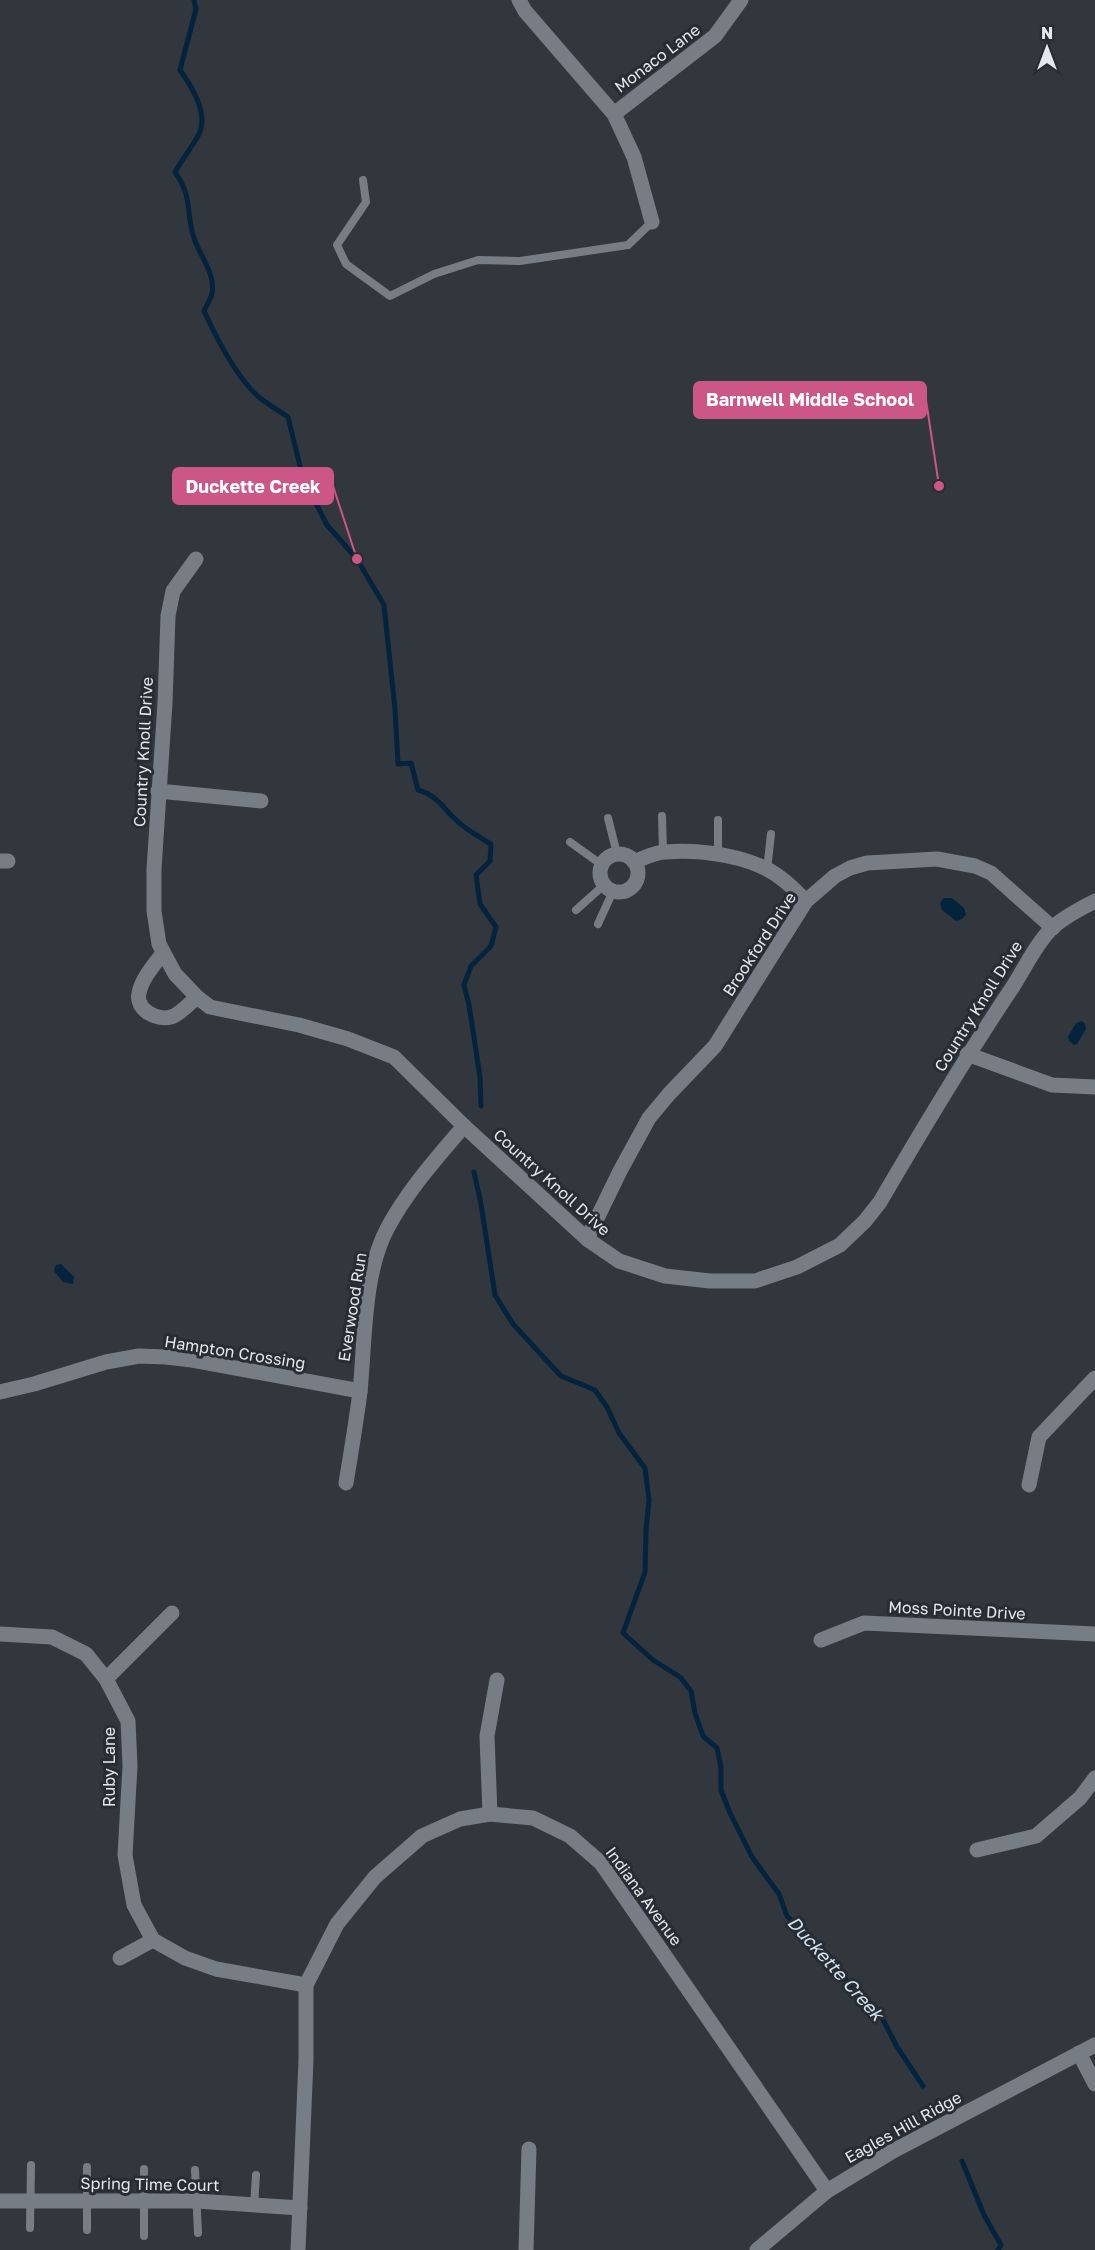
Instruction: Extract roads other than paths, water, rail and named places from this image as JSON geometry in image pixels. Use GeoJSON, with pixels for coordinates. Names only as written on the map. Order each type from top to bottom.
{"type":"FeatureCollection","features":[{"type":"Feature","properties":{"kind":"street"},"geometry":{"type":"LineString","coordinates":[[519,0],[525,11],[614,114],[634,157],[652,222]]}},
{"type":"Feature","properties":{"kind":"street","name":"Monaco Lane"},"geometry":{"type":"LineString","coordinates":[[614,114],[716,36],[741,0]]}},
{"type":"Feature","properties":{"kind":"street","name":"Country Knoll Drive"},"geometry":{"type":"LineString","coordinates":[[196,558],[173,591],[168,616],[165,703],[158,791],[154,911],[159,944],[175,974],[210,1007],[299,1025],[348,1039],[394,1057],[464,1126],[586,1239],[619,1261],[665,1276],[688,1280],[755,1281],[797,1267],[840,1245],[866,1221],[880,1202],[967,1054],[1018,978],[1039,942],[1071,914],[1095,902]]}},
{"type":"Feature","properties":{"kind":"street"},"geometry":{"type":"LineString","coordinates":[[158,791],[261,801]]}},
{"type":"Feature","properties":{"kind":"street"},"geometry":{"type":"LineString","coordinates":[[634,862],[663,852],[718,855],[756,864],[781,878],[806,902]]}},
{"type":"Feature","properties":{"kind":"street"},"geometry":{"type":"LineString","coordinates":[[618,854],[626,855],[634,862],[638,876],[633,886],[622,892],[609,888],[600,876],[602,865],[607,858],[618,854]]}},
{"type":"Feature","properties":{"kind":"street","name":"Brookford Drive"},"geometry":{"type":"LineString","coordinates":[[586,1239],[649,1118],[715,1046],[806,902],[835,876],[867,862],[938,859],[956,861],[992,873],[1053,928]]}},
{"type":"Feature","properties":{"kind":"street"},"geometry":{"type":"LineString","coordinates":[[164,953],[148,972],[139,991],[138,1000],[143,1008],[155,1017],[172,1017],[197,997]]}},
{"type":"Feature","properties":{"kind":"street"},"geometry":{"type":"LineString","coordinates":[[967,1054],[1052,1085],[1095,1087]]}},
{"type":"Feature","properties":{"kind":"street","name":"Everwood Run"},"geometry":{"type":"LineString","coordinates":[[346,1483],[377,1254],[386,1230],[417,1182],[464,1126]]}},
{"type":"Feature","properties":{"kind":"street","name":"Hampton Crossing"},"geometry":{"type":"LineString","coordinates":[[0,1392],[106,1362],[139,1356],[192,1360],[360,1391]]}},
{"type":"Feature","properties":{"kind":"street"},"geometry":{"type":"LineString","coordinates":[[1029,1485],[1039,1437],[1095,1378]]}},
{"type":"Feature","properties":{"kind":"street"},"geometry":{"type":"LineString","coordinates":[[106,1679],[172,1613]]}},
{"type":"Feature","properties":{"kind":"street","name":"Moss Pointe Drive"},"geometry":{"type":"LineString","coordinates":[[821,1640],[864,1623],[1095,1634]]}},
{"type":"Feature","properties":{"kind":"street","name":"Ruby Lane"},"geometry":{"type":"LineString","coordinates":[[0,1634],[52,1637],[86,1654],[106,1679],[128,1721],[130,1766],[125,1855],[134,1905],[153,1940]]}},
{"type":"Feature","properties":{"kind":"street"},"geometry":{"type":"LineString","coordinates":[[490,1814],[487,1736],[497,1680]]}},
{"type":"Feature","properties":{"kind":"street"},"geometry":{"type":"LineString","coordinates":[[977,1850],[1036,1836],[1080,1798],[1095,1778]]}},
{"type":"Feature","properties":{"kind":"street","name":"Indiana Avenue"},"geometry":{"type":"LineString","coordinates":[[298,2250],[306,2060],[306,1985],[337,1924],[375,1877],[422,1836],[460,1819],[490,1814],[533,1818],[570,1836],[601,1863],[827,2191]]}},
{"type":"Feature","properties":{"kind":"street"},"geometry":{"type":"LineString","coordinates":[[120,1959],[153,1940],[185,1958],[216,1969],[271,1981],[306,1985]]}},
{"type":"Feature","properties":{"kind":"street"},"geometry":{"type":"LineString","coordinates":[[1095,2045],[1079,2053],[1095,2084]]}},
{"type":"Feature","properties":{"kind":"street","name":"Eagles Hill Ridge"},"geometry":{"type":"LineString","coordinates":[[757,2250],[827,2191],[893,2151],[1079,2053]]}},
{"type":"Feature","properties":{"kind":"street"},"geometry":{"type":"LineString","coordinates":[[526,2250],[529,2150]]}},
{"type":"Feature","properties":{"kind":"street","name":"Spring Time Court"},"geometry":{"type":"LineString","coordinates":[[0,2201],[196,2201],[300,2208]]}},
{"type":"Feature","properties":{"kind":"lane"},"geometry":{"type":"LineString","coordinates":[[363,180],[366,202],[337,245],[346,264],[390,296],[434,274],[478,261],[520,261],[628,245],[652,222]]}},
{"type":"Feature","properties":{"kind":"lane"},"geometry":{"type":"LineString","coordinates":[[662,816],[663,852]]}},
{"type":"Feature","properties":{"kind":"lane"},"geometry":{"type":"LineString","coordinates":[[608,818],[618,854]]}},
{"type":"Feature","properties":{"kind":"lane"},"geometry":{"type":"LineString","coordinates":[[718,820],[718,855]]}},
{"type":"Feature","properties":{"kind":"lane"},"geometry":{"type":"LineString","coordinates":[[767,870],[771,834]]}},
{"type":"Feature","properties":{"kind":"lane"},"geometry":{"type":"LineString","coordinates":[[570,842],[602,865]]}},
{"type":"Feature","properties":{"kind":"lane"},"geometry":{"type":"LineString","coordinates":[[576,910],[609,888]]}},
{"type":"Feature","properties":{"kind":"lane"},"geometry":{"type":"LineString","coordinates":[[598,924],[609,888]]}},
{"type":"Feature","properties":{"kind":"lane"},"geometry":{"type":"LineString","coordinates":[[30,2228],[31,2166]]}},
{"type":"Feature","properties":{"kind":"lane"},"geometry":{"type":"LineString","coordinates":[[87,2167],[87,2230]]}},
{"type":"Feature","properties":{"kind":"lane"},"geometry":{"type":"LineString","coordinates":[[144,2169],[144,2236]]}},
{"type":"Feature","properties":{"kind":"lane"},"geometry":{"type":"LineString","coordinates":[[195,2170],[198,2233]]}},
{"type":"Feature","properties":{"kind":"lane"},"geometry":{"type":"LineString","coordinates":[[254,2206],[256,2175]]}},
{"type":"Feature","properties":{"kind":"water"},"geometry":{"type":"Polygon","coordinates":[[[944,898],[952,898],[964,908],[966,915],[956,921],[942,910],[940,903],[944,898]]]}},
{"type":"Feature","properties":{"kind":"water"},"geometry":{"type":"Polygon","coordinates":[[[1082,1021],[1086,1029],[1074,1045],[1068,1037],[1076,1023],[1082,1021]]]}},
{"type":"Feature","properties":{"kind":"water"},"geometry":{"type":"Polygon","coordinates":[[[61,1264],[74,1277],[73,1284],[63,1282],[54,1271],[56,1265],[61,1264]]]}},
{"type":"Feature","properties":{"kind":"waterway","name":"Duckette Creek"},"geometry":{"type":"LineString","coordinates":[[194,0],[196,9],[180,70],[198,101],[202,119],[198,136],[175,172],[184,188],[195,242],[206,264],[213,286],[210,300],[204,311],[221,345],[244,380],[260,398],[288,417],[303,478],[327,525],[357,559],[384,605],[395,709],[398,764],[411,763],[418,790],[435,798],[463,826],[491,844],[490,861],[476,875],[480,904],[496,927],[491,946],[471,966],[464,985],[480,1077],[481,1106]]}},
{"type":"Feature","properties":{"kind":"waterway","name":"Duckette Creek"},"geometry":{"type":"LineString","coordinates":[[474,1172],[495,1295],[513,1324],[561,1376],[595,1390],[607,1407],[619,1433],[645,1468],[649,1500],[645,1572],[623,1633],[653,1660],[680,1677],[691,1691],[695,1713],[703,1736],[717,1748],[721,1767],[721,1790],[752,1857],[779,1894],[787,1916],[832,1960],[854,1991],[878,2010],[896,2045],[923,2086]]}},
{"type":"Feature","properties":{"kind":"waterway","name":"Duckette Creek"},"geometry":{"type":"LineString","coordinates":[[962,2161],[984,2215],[1001,2245],[998,2250]]}},
{"type":"Feature","properties":{"kind":"place","name":"Barnwell Middle School"},"geometry":{"type":"Point","coordinates":[939,486]}},
{"type":"Feature","properties":{"kind":"place","name":"Duckette Creek"},"geometry":{"type":"Point","coordinates":[357,559]}}]}
